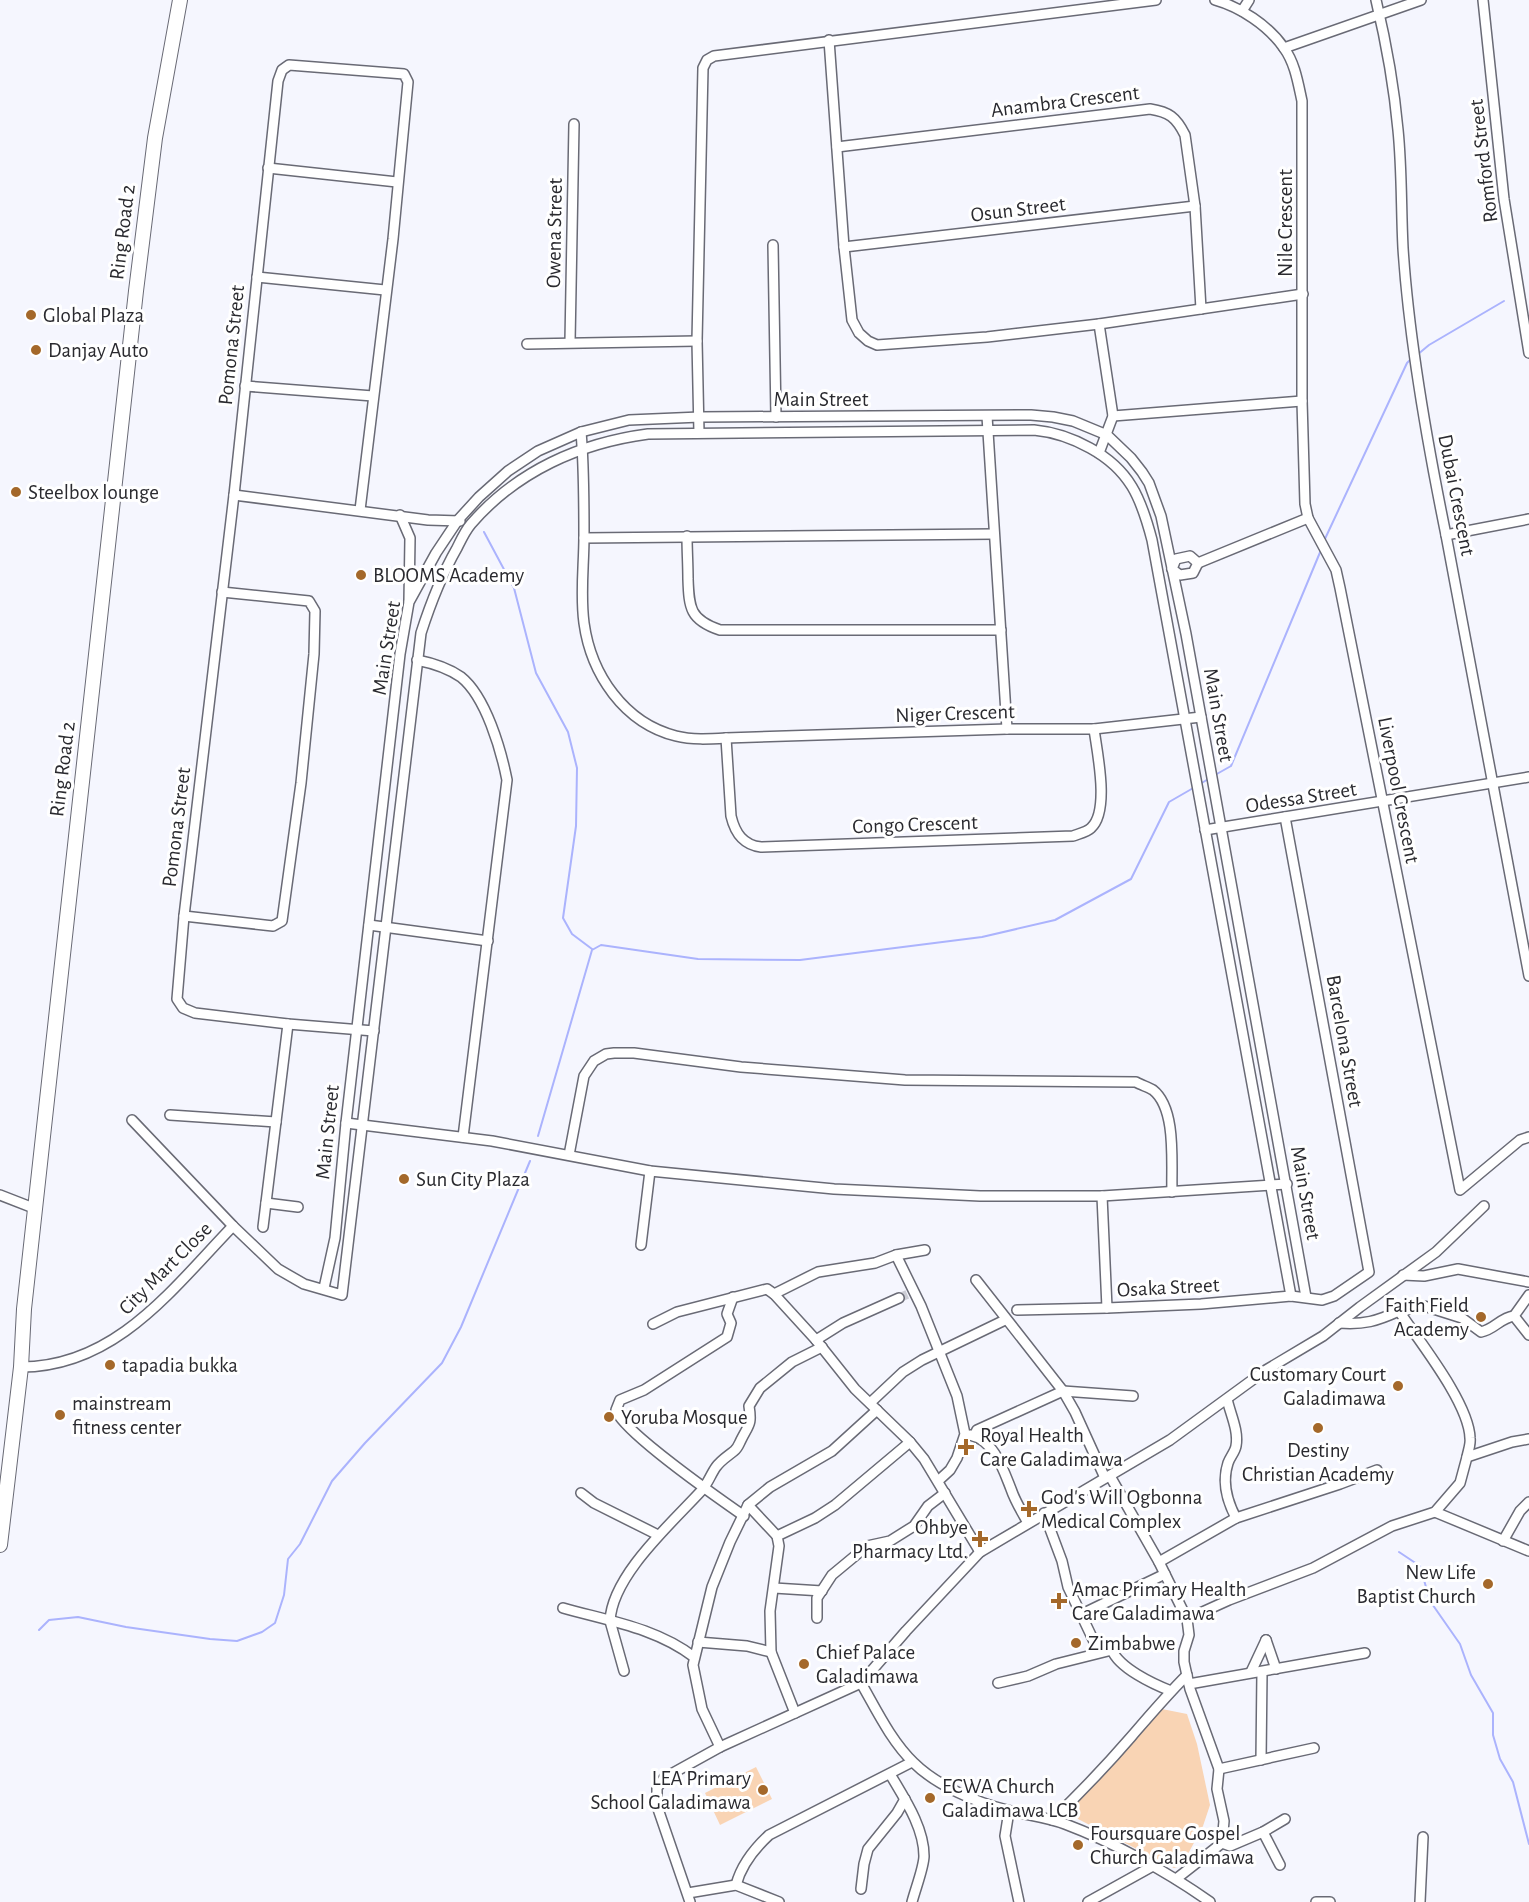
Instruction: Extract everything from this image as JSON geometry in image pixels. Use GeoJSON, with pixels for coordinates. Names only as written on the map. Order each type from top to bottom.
{"type":"FeatureCollection","features":[{"type":"Feature","properties":{"kind":"main road","name":"Ring Road 2"},"geometry":{"type":"LineString","coordinates":[[0,1545],[136,291],[155,138],[180,0]]}},
{"type":"Feature","properties":{"kind":"street"},"geometry":{"type":"LineString","coordinates":[[699,433],[697,341],[703,68],[707,60],[714,56],[829,40],[1156,0]]}},
{"type":"Feature","properties":{"kind":"street"},"geometry":{"type":"LineString","coordinates":[[1215,0],[1242,11],[1269,32],[1284,48],[1421,0]]}},
{"type":"Feature","properties":{"kind":"street"},"geometry":{"type":"LineString","coordinates":[[1242,11],[1249,0]]}},
{"type":"Feature","properties":{"kind":"street","name":"Dubai Crescent"},"geometry":{"type":"LineString","coordinates":[[1376,0],[1398,130],[1403,248],[1409,309],[1432,466],[1529,976]]}},
{"type":"Feature","properties":{"kind":"street","name":"Romford Street"},"geometry":{"type":"LineString","coordinates":[[1483,0],[1504,199],[1529,353]]}},
{"type":"Feature","properties":{"kind":"street"},"geometry":{"type":"LineString","coordinates":[[829,40],[844,247],[852,320],[859,333],[868,341],[877,345],[987,337],[1099,324],[1303,294]]}},
{"type":"Feature","properties":{"kind":"street","name":"Nile Crescent"},"geometry":{"type":"LineString","coordinates":[[1284,48],[1296,74],[1302,101],[1302,400]]}},
{"type":"Feature","properties":{"kind":"street","name":"Pomona Street"},"geometry":{"type":"LineString","coordinates":[[360,510],[393,238],[408,81],[404,74],[289,65],[279,75],[278,81],[234,495],[184,916],[177,999],[180,1005],[195,1012],[288,1024],[374,1031]]}},
{"type":"Feature","properties":{"kind":"street","name":"Anambra Crescent"},"geometry":{"type":"LineString","coordinates":[[837,147],[1149,109],[1166,112],[1181,126],[1185,135],[1195,206],[1200,309]]}},
{"type":"Feature","properties":{"kind":"street","name":"Owena Street"},"geometry":{"type":"LineString","coordinates":[[570,342],[574,124]]}},
{"type":"Feature","properties":{"kind":"street"},"geometry":{"type":"LineString","coordinates":[[268,168],[397,182]]}},
{"type":"Feature","properties":{"kind":"street","name":"Osun Street"},"geometry":{"type":"LineString","coordinates":[[844,247],[1195,206]]}},
{"type":"Feature","properties":{"kind":"street"},"geometry":{"type":"LineString","coordinates":[[773,245],[776,417]]}},
{"type":"Feature","properties":{"kind":"street"},"geometry":{"type":"LineString","coordinates":[[257,277],[386,290]]}},
{"type":"Feature","properties":{"kind":"street"},"geometry":{"type":"LineString","coordinates":[[1099,324],[1113,416],[1100,453]]}},
{"type":"Feature","properties":{"kind":"street"},"geometry":{"type":"LineString","coordinates":[[527,344],[697,341]]}},
{"type":"Feature","properties":{"kind":"street"},"geometry":{"type":"LineString","coordinates":[[245,386],[374,396]]}},
{"type":"Feature","properties":{"kind":"street"},"geometry":{"type":"LineString","coordinates":[[1113,416],[1302,400]]}},
{"type":"Feature","properties":{"kind":"street","name":"Liverpool Crescent"},"geometry":{"type":"LineString","coordinates":[[1302,400],[1305,504],[1308,518],[1336,570],[1460,1190],[1520,1140],[1529,1137]]}},
{"type":"Feature","properties":{"kind":"street"},"geometry":{"type":"LineString","coordinates":[[987,416],[1007,729]]}},
{"type":"Feature","properties":{"kind":"street","name":"Main Street"},"geometry":{"type":"LineString","coordinates":[[1291,1296],[1269,1187],[1186,718],[1144,512],[1119,467],[1100,453],[1066,436],[1049,432],[987,431],[699,433],[628,437],[582,448],[560,458],[522,480],[496,500],[470,525],[446,564],[421,633],[342,1295],[324,1288],[335,1238],[400,654],[409,602],[446,536],[493,483],[538,451],[581,432],[629,420],[700,417],[1053,417],[1074,421],[1107,435],[1131,458],[1149,483],[1161,516],[1201,717],[1306,1297]]}},
{"type":"Feature","properties":{"kind":"street","name":"Niger Crescent"},"geometry":{"type":"LineString","coordinates":[[581,432],[584,538],[582,595],[584,621],[592,659],[607,686],[631,712],[661,730],[676,736],[697,739],[1007,729],[1094,729],[1201,717]]}},
{"type":"Feature","properties":{"kind":"street"},"geometry":{"type":"LineString","coordinates":[[234,495],[428,520],[458,520],[470,525]]}},
{"type":"Feature","properties":{"kind":"street"},"geometry":{"type":"LineString","coordinates":[[400,515],[410,538],[409,602]]}},
{"type":"Feature","properties":{"kind":"street"},"geometry":{"type":"LineString","coordinates":[[1172,569],[1180,576],[1193,573],[1198,563],[1308,518]]}},
{"type":"Feature","properties":{"kind":"street"},"geometry":{"type":"LineString","coordinates":[[1446,535],[1529,519]]}},
{"type":"Feature","properties":{"kind":"street"},"geometry":{"type":"LineString","coordinates":[[428,520],[446,536],[460,542]]}},
{"type":"Feature","properties":{"kind":"street"},"geometry":{"type":"LineString","coordinates":[[584,538],[993,534]]}},
{"type":"Feature","properties":{"kind":"street"},"geometry":{"type":"LineString","coordinates":[[687,536],[689,603],[696,618],[707,626],[720,630],[1001,630]]}},
{"type":"Feature","properties":{"kind":"street"},"geometry":{"type":"LineString","coordinates":[[1172,569],[1176,559],[1190,556],[1198,563]]}},
{"type":"Feature","properties":{"kind":"street"},"geometry":{"type":"LineString","coordinates":[[1158,572],[1172,569]]}},
{"type":"Feature","properties":{"kind":"street"},"geometry":{"type":"LineString","coordinates":[[184,916],[273,926],[282,921],[301,783],[314,654],[314,607],[309,600],[222,592]]}},
{"type":"Feature","properties":{"kind":"street"},"geometry":{"type":"LineString","coordinates":[[417,660],[454,673],[472,689],[486,713],[507,780],[463,1137]]}},
{"type":"Feature","properties":{"kind":"street","name":"Congo Crescent"},"geometry":{"type":"LineString","coordinates":[[726,738],[733,826],[744,841],[761,847],[1073,836],[1091,828],[1099,812],[1101,797],[1094,729]]}},
{"type":"Feature","properties":{"kind":"street","name":"Odessa Street"},"geometry":{"type":"LineString","coordinates":[[1205,831],[1529,777]]}},
{"type":"Feature","properties":{"kind":"street","name":"Barcelona Street"},"geometry":{"type":"LineString","coordinates":[[1286,817],[1369,1272]]}},
{"type":"Feature","properties":{"kind":"street"},"geometry":{"type":"LineString","coordinates":[[369,925],[488,941]]}},
{"type":"Feature","properties":{"kind":"street"},"geometry":{"type":"LineString","coordinates":[[263,1227],[288,1024]]}},
{"type":"Feature","properties":{"kind":"street"},"geometry":{"type":"LineString","coordinates":[[569,1155],[584,1076],[594,1061],[606,1054],[634,1053],[741,1067],[905,1080],[1136,1082],[1153,1090],[1163,1102],[1169,1117],[1172,1192]]}},
{"type":"Feature","properties":{"kind":"street"},"geometry":{"type":"LineString","coordinates":[[170,1115],[276,1122]]}},
{"type":"Feature","properties":{"kind":"street"},"geometry":{"type":"LineString","coordinates":[[132,1120],[233,1226],[278,1269],[304,1284],[324,1288]]}},
{"type":"Feature","properties":{"kind":"street"},"geometry":{"type":"LineString","coordinates":[[346,1123],[463,1137],[650,1170],[834,1189],[980,1196],[1102,1196],[1269,1187],[1287,1184]]}},
{"type":"Feature","properties":{"kind":"street"},"geometry":{"type":"LineString","coordinates":[[641,1245],[650,1170]]}},
{"type":"Feature","properties":{"kind":"street"},"geometry":{"type":"LineString","coordinates":[[341,1172],[357,1174]]}},
{"type":"Feature","properties":{"kind":"street"},"geometry":{"type":"LineString","coordinates":[[0,1195],[36,1209]]}},
{"type":"Feature","properties":{"kind":"street","name":"Osaka Street"},"geometry":{"type":"LineString","coordinates":[[1102,1196],[1107,1308],[1201,1304],[1291,1296],[1322,1300],[1334,1296],[1369,1272]]}},
{"type":"Feature","properties":{"kind":"street"},"geometry":{"type":"LineString","coordinates":[[266,1203],[297,1207]]}},
{"type":"Feature","properties":{"kind":"street"},"geometry":{"type":"LineString","coordinates":[[779,1902],[736,1885],[689,1898],[660,1818],[656,1799],[657,1788],[664,1778],[720,1748],[861,1683],[980,1552],[1170,1440],[1266,1370],[1323,1336],[1436,1252],[1484,1206]]}},
{"type":"Feature","properties":{"kind":"street","name":"City Mart Close"},"geometry":{"type":"LineString","coordinates":[[21,1367],[41,1367],[77,1359],[104,1346],[160,1303],[233,1226]]}},
{"type":"Feature","properties":{"kind":"street"},"geometry":{"type":"LineString","coordinates":[[335,1238],[349,1239]]}},
{"type":"Feature","properties":{"kind":"street"},"geometry":{"type":"LineString","coordinates":[[774,1294],[818,1272],[875,1263],[896,1255],[925,1250]]}},
{"type":"Feature","properties":{"kind":"street"},"geometry":{"type":"LineString","coordinates":[[896,1255],[907,1294],[939,1352],[957,1396],[960,1410],[972,1433],[994,1452],[1028,1523]]}},
{"type":"Feature","properties":{"kind":"street"},"geometry":{"type":"LineString","coordinates":[[1403,1275],[1424,1276],[1458,1269],[1529,1282]]}},
{"type":"Feature","properties":{"kind":"street"},"geometry":{"type":"LineString","coordinates":[[976,1280],[1005,1320],[1063,1391],[1108,1477],[1159,1562],[1188,1619],[1188,1635],[1184,1652],[1188,1680],[1219,1769],[1217,1789],[1224,1821],[1222,1843],[1176,1879]]}},
{"type":"Feature","properties":{"kind":"street"},"geometry":{"type":"LineString","coordinates":[[653,1324],[677,1312],[767,1289],[819,1344],[855,1389],[910,1442],[938,1481],[980,1552]]}},
{"type":"Feature","properties":{"kind":"street"},"geometry":{"type":"LineString","coordinates":[[624,1671],[610,1621],[613,1605],[621,1588],[658,1535],[704,1488],[717,1466],[737,1448],[750,1426],[748,1406],[760,1388],[843,1323],[907,1294]]}},
{"type":"Feature","properties":{"kind":"street"},"geometry":{"type":"LineString","coordinates":[[1339,1323],[1359,1324],[1378,1321],[1399,1311],[1424,1306],[1462,1318],[1480,1332],[1490,1330],[1507,1317],[1514,1316],[1529,1295]]}},
{"type":"Feature","properties":{"kind":"street"},"geometry":{"type":"LineString","coordinates":[[733,1297],[727,1314],[731,1323],[727,1337],[644,1390],[620,1400],[616,1405],[617,1414],[621,1420],[650,1446],[744,1516]]}},
{"type":"Feature","properties":{"kind":"street"},"geometry":{"type":"LineString","coordinates":[[1017,1310],[1107,1308]]}},
{"type":"Feature","properties":{"kind":"street"},"geometry":{"type":"LineString","coordinates":[[1188,1619],[1237,1597],[1313,1568],[1392,1526],[1434,1512],[1460,1483],[1470,1438],[1464,1412],[1399,1311]]}},
{"type":"Feature","properties":{"kind":"street"},"geometry":{"type":"LineString","coordinates":[[1514,1316],[1529,1335]]}},
{"type":"Feature","properties":{"kind":"street"},"geometry":{"type":"LineString","coordinates":[[720,1748],[702,1709],[695,1684],[693,1665],[712,1587],[730,1542],[748,1506],[770,1487],[832,1451],[903,1372],[1005,1320]]}},
{"type":"Feature","properties":{"kind":"street"},"geometry":{"type":"LineString","coordinates":[[938,1481],[950,1470],[972,1433],[1063,1391],[1132,1396]]}},
{"type":"Feature","properties":{"kind":"street"},"geometry":{"type":"LineString","coordinates":[[1227,1399],[1235,1429],[1236,1445],[1227,1464],[1226,1491],[1236,1518]]}},
{"type":"Feature","properties":{"kind":"street"},"geometry":{"type":"LineString","coordinates":[[1467,1457],[1529,1440]]}},
{"type":"Feature","properties":{"kind":"street"},"geometry":{"type":"LineString","coordinates":[[777,1536],[815,1518],[835,1505],[910,1442]]}},
{"type":"Feature","properties":{"kind":"street"},"geometry":{"type":"LineString","coordinates":[[1159,1562],[1236,1518],[1377,1470]]}},
{"type":"Feature","properties":{"kind":"street"},"geometry":{"type":"LineString","coordinates":[[581,1493],[594,1503],[658,1535]]}},
{"type":"Feature","properties":{"kind":"street"},"geometry":{"type":"LineString","coordinates":[[817,1618],[816,1602],[832,1575],[871,1544],[890,1541],[914,1526],[928,1506],[945,1493]]}},
{"type":"Feature","properties":{"kind":"street"},"geometry":{"type":"LineString","coordinates":[[1503,1540],[1520,1511],[1529,1502]]}},
{"type":"Feature","properties":{"kind":"street"},"geometry":{"type":"LineString","coordinates":[[748,1506],[777,1536],[780,1545],[770,1611],[771,1652],[795,1713]]}},
{"type":"Feature","properties":{"kind":"street"},"geometry":{"type":"LineString","coordinates":[[1434,1512],[1529,1551]]}},
{"type":"Feature","properties":{"kind":"street"},"geometry":{"type":"LineString","coordinates":[[1044,1513],[1062,1561],[1068,1587],[1099,1652]]}},
{"type":"Feature","properties":{"kind":"street"},"geometry":{"type":"LineString","coordinates":[[1082,1614],[1165,1574]]}},
{"type":"Feature","properties":{"kind":"street"},"geometry":{"type":"LineString","coordinates":[[774,1588],[822,1591]]}},
{"type":"Feature","properties":{"kind":"street"},"geometry":{"type":"LineString","coordinates":[[563,1608],[638,1627],[674,1643],[694,1657]]}},
{"type":"Feature","properties":{"kind":"street"},"geometry":{"type":"LineString","coordinates":[[1251,1672],[1266,1640],[1276,1669]]}},
{"type":"Feature","properties":{"kind":"street"},"geometry":{"type":"LineString","coordinates":[[698,1642],[747,1646],[771,1652]]}},
{"type":"Feature","properties":{"kind":"street"},"geometry":{"type":"LineString","coordinates":[[998,1683],[1112,1650],[1114,1656],[1133,1672],[1171,1691]]}},
{"type":"Feature","properties":{"kind":"street"},"geometry":{"type":"LineString","coordinates":[[1052,1820],[1171,1691],[1188,1680],[1262,1672],[1365,1653]]}},
{"type":"Feature","properties":{"kind":"street"},"geometry":{"type":"LineString","coordinates":[[1262,1672],[1262,1760]]}},
{"type":"Feature","properties":{"kind":"street"},"geometry":{"type":"LineString","coordinates":[[861,1683],[896,1740],[912,1762],[923,1772],[977,1801],[1008,1811],[1052,1820],[1085,1833],[1176,1879],[1210,1902]]}},
{"type":"Feature","properties":{"kind":"street"},"geometry":{"type":"LineString","coordinates":[[1219,1769],[1314,1748]]}},
{"type":"Feature","properties":{"kind":"street"},"geometry":{"type":"LineString","coordinates":[[736,1885],[746,1864],[761,1842],[769,1835],[912,1762]]}},
{"type":"Feature","properties":{"kind":"street"},"geometry":{"type":"LineString","coordinates":[[890,1774],[912,1813],[922,1844],[924,1858],[912,1902]]}},
{"type":"Feature","properties":{"kind":"street"},"geometry":{"type":"LineString","coordinates":[[861,1889],[868,1849],[897,1813],[905,1799]]}},
{"type":"Feature","properties":{"kind":"street"},"geometry":{"type":"LineString","coordinates":[[1008,1811],[1005,1836],[1019,1902]]}},
{"type":"Feature","properties":{"kind":"street"},"geometry":{"type":"LineString","coordinates":[[1222,1843],[1230,1846],[1263,1832],[1285,1819]]}},
{"type":"Feature","properties":{"kind":"street"},"geometry":{"type":"LineString","coordinates":[[1263,1832],[1280,1865]]}},
{"type":"Feature","properties":{"kind":"street"},"geometry":{"type":"LineString","coordinates":[[1420,1902],[1423,1837]]}},
{"type":"Feature","properties":{"kind":"street"},"geometry":{"type":"LineString","coordinates":[[1088,1902],[1151,1867]]}},
{"type":"Feature","properties":{"kind":"street"},"geometry":{"type":"LineString","coordinates":[[1316,1902],[1330,1902]]}},
{"type":"Feature","properties":{"kind":"shaded area"},"geometry":{"type":"Polygon","coordinates":[[[1162,1709],[1187,1714],[1197,1744],[1210,1805],[1203,1826],[1189,1852],[1174,1868],[1076,1818],[1073,1806],[1162,1709]]]}},
{"type":"Feature","properties":{"kind":"shaded area"},"geometry":{"type":"Polygon","coordinates":[[[756,1767],[772,1799],[720,1825],[705,1793],[756,1767]]]}},
{"type":"Feature","properties":{"kind":"waterway"},"geometry":{"type":"LineString","coordinates":[[1417,355],[1429,345],[1504,301]]}},
{"type":"Feature","properties":{"kind":"waterway"},"geometry":{"type":"LineString","coordinates":[[1324,541],[1407,363],[1412,358]]}},
{"type":"Feature","properties":{"kind":"waterway"},"geometry":{"type":"LineString","coordinates":[[484,532],[514,588],[536,673],[568,732],[577,768],[576,826],[563,918],[572,934],[592,949]]}},
{"type":"Feature","properties":{"kind":"waterway"},"geometry":{"type":"LineString","coordinates":[[1215,775],[1231,766],[1321,550]]}},
{"type":"Feature","properties":{"kind":"waterway"},"geometry":{"type":"LineString","coordinates":[[1200,784],[1210,778]]}},
{"type":"Feature","properties":{"kind":"waterway"},"geometry":{"type":"LineString","coordinates":[[538,1136],[592,950],[601,945],[698,959],[800,960],[982,937],[1055,920],[1131,879],[1169,802],[1195,787]]}},
{"type":"Feature","properties":{"kind":"waterway"},"geometry":{"type":"LineString","coordinates":[[39,1630],[49,1620],[78,1617],[126,1627],[237,1641],[262,1632],[275,1623],[284,1595],[288,1559],[300,1544],[332,1481],[442,1363],[461,1327],[530,1161]]}},
{"type":"Feature","properties":{"kind":"waterway"},"geometry":{"type":"LineString","coordinates":[[1399,1552],[1420,1566],[1430,1601],[1460,1644],[1471,1675],[1493,1713],[1493,1735],[1500,1759],[1513,1782],[1529,1844]]}},
{"type":"Feature","properties":{"kind":"tunnel"},"geometry":{"type":"LineString","coordinates":[[899,1298],[908,1294]]}},
{"type":"Feature","properties":{"kind":"place","name":"Global Plaza"},"geometry":{"type":"Point","coordinates":[31,315]}},
{"type":"Feature","properties":{"kind":"place","name":"Danjay Auto"},"geometry":{"type":"Point","coordinates":[36,350]}},
{"type":"Feature","properties":{"kind":"place","name":"Steelbox lounge"},"geometry":{"type":"Point","coordinates":[16,492]}},
{"type":"Feature","properties":{"kind":"place","name":"BLOOMS Academy"},"geometry":{"type":"Point","coordinates":[361,575]}},
{"type":"Feature","properties":{"kind":"place","name":"Sun City Plaza"},"geometry":{"type":"Point","coordinates":[404,1179]}},
{"type":"Feature","properties":{"kind":"place","name":"Faith Field Academy"},"geometry":{"type":"Point","coordinates":[1481,1317]}},
{"type":"Feature","properties":{"kind":"place","name":"tapadia bukka"},"geometry":{"type":"Point","coordinates":[110,1365]}},
{"type":"Feature","properties":{"kind":"place","name":"Customary Court Galadimawa"},"geometry":{"type":"Point","coordinates":[1398,1386]}},
{"type":"Feature","properties":{"kind":"place","name":"mainstream fitness center"},"geometry":{"type":"Point","coordinates":[60,1415]}},
{"type":"Feature","properties":{"kind":"place","name":"Yoruba Mosque"},"geometry":{"type":"Point","coordinates":[609,1417]}},
{"type":"Feature","properties":{"kind":"place","name":"Destiny Christian Academy"},"geometry":{"type":"Point","coordinates":[1318,1428]}},
{"type":"Feature","properties":{"kind":"place","name":"Royal Health Care Galadimawa"},"geometry":{"type":"Point","coordinates":[966,1447]}},
{"type":"Feature","properties":{"kind":"place","name":"God's Will Ogbonna Medical Complex"},"geometry":{"type":"Point","coordinates":[1029,1509]}},
{"type":"Feature","properties":{"kind":"place","name":"Ohbye Pharmacy Ltd."},"geometry":{"type":"Point","coordinates":[980,1539]}},
{"type":"Feature","properties":{"kind":"place","name":"New Life Baptist Church"},"geometry":{"type":"Point","coordinates":[1488,1584]}},
{"type":"Feature","properties":{"kind":"place","name":"Amac Primary Health Care Galadimawa"},"geometry":{"type":"Point","coordinates":[1059,1601]}},
{"type":"Feature","properties":{"kind":"place","name":"Zimbabwe"},"geometry":{"type":"Point","coordinates":[1076,1643]}},
{"type":"Feature","properties":{"kind":"place","name":"Chief Palace Galadimawa"},"geometry":{"type":"Point","coordinates":[804,1664]}},
{"type":"Feature","properties":{"kind":"place","name":"LEA Primary School Galadimawa"},"geometry":{"type":"Point","coordinates":[763,1790]}},
{"type":"Feature","properties":{"kind":"place","name":"ECWA Church Galadimawa LCB"},"geometry":{"type":"Point","coordinates":[930,1798]}},
{"type":"Feature","properties":{"kind":"place","name":"Foursquare Gospel Church Galadimawa"},"geometry":{"type":"Point","coordinates":[1078,1845]}}]}
